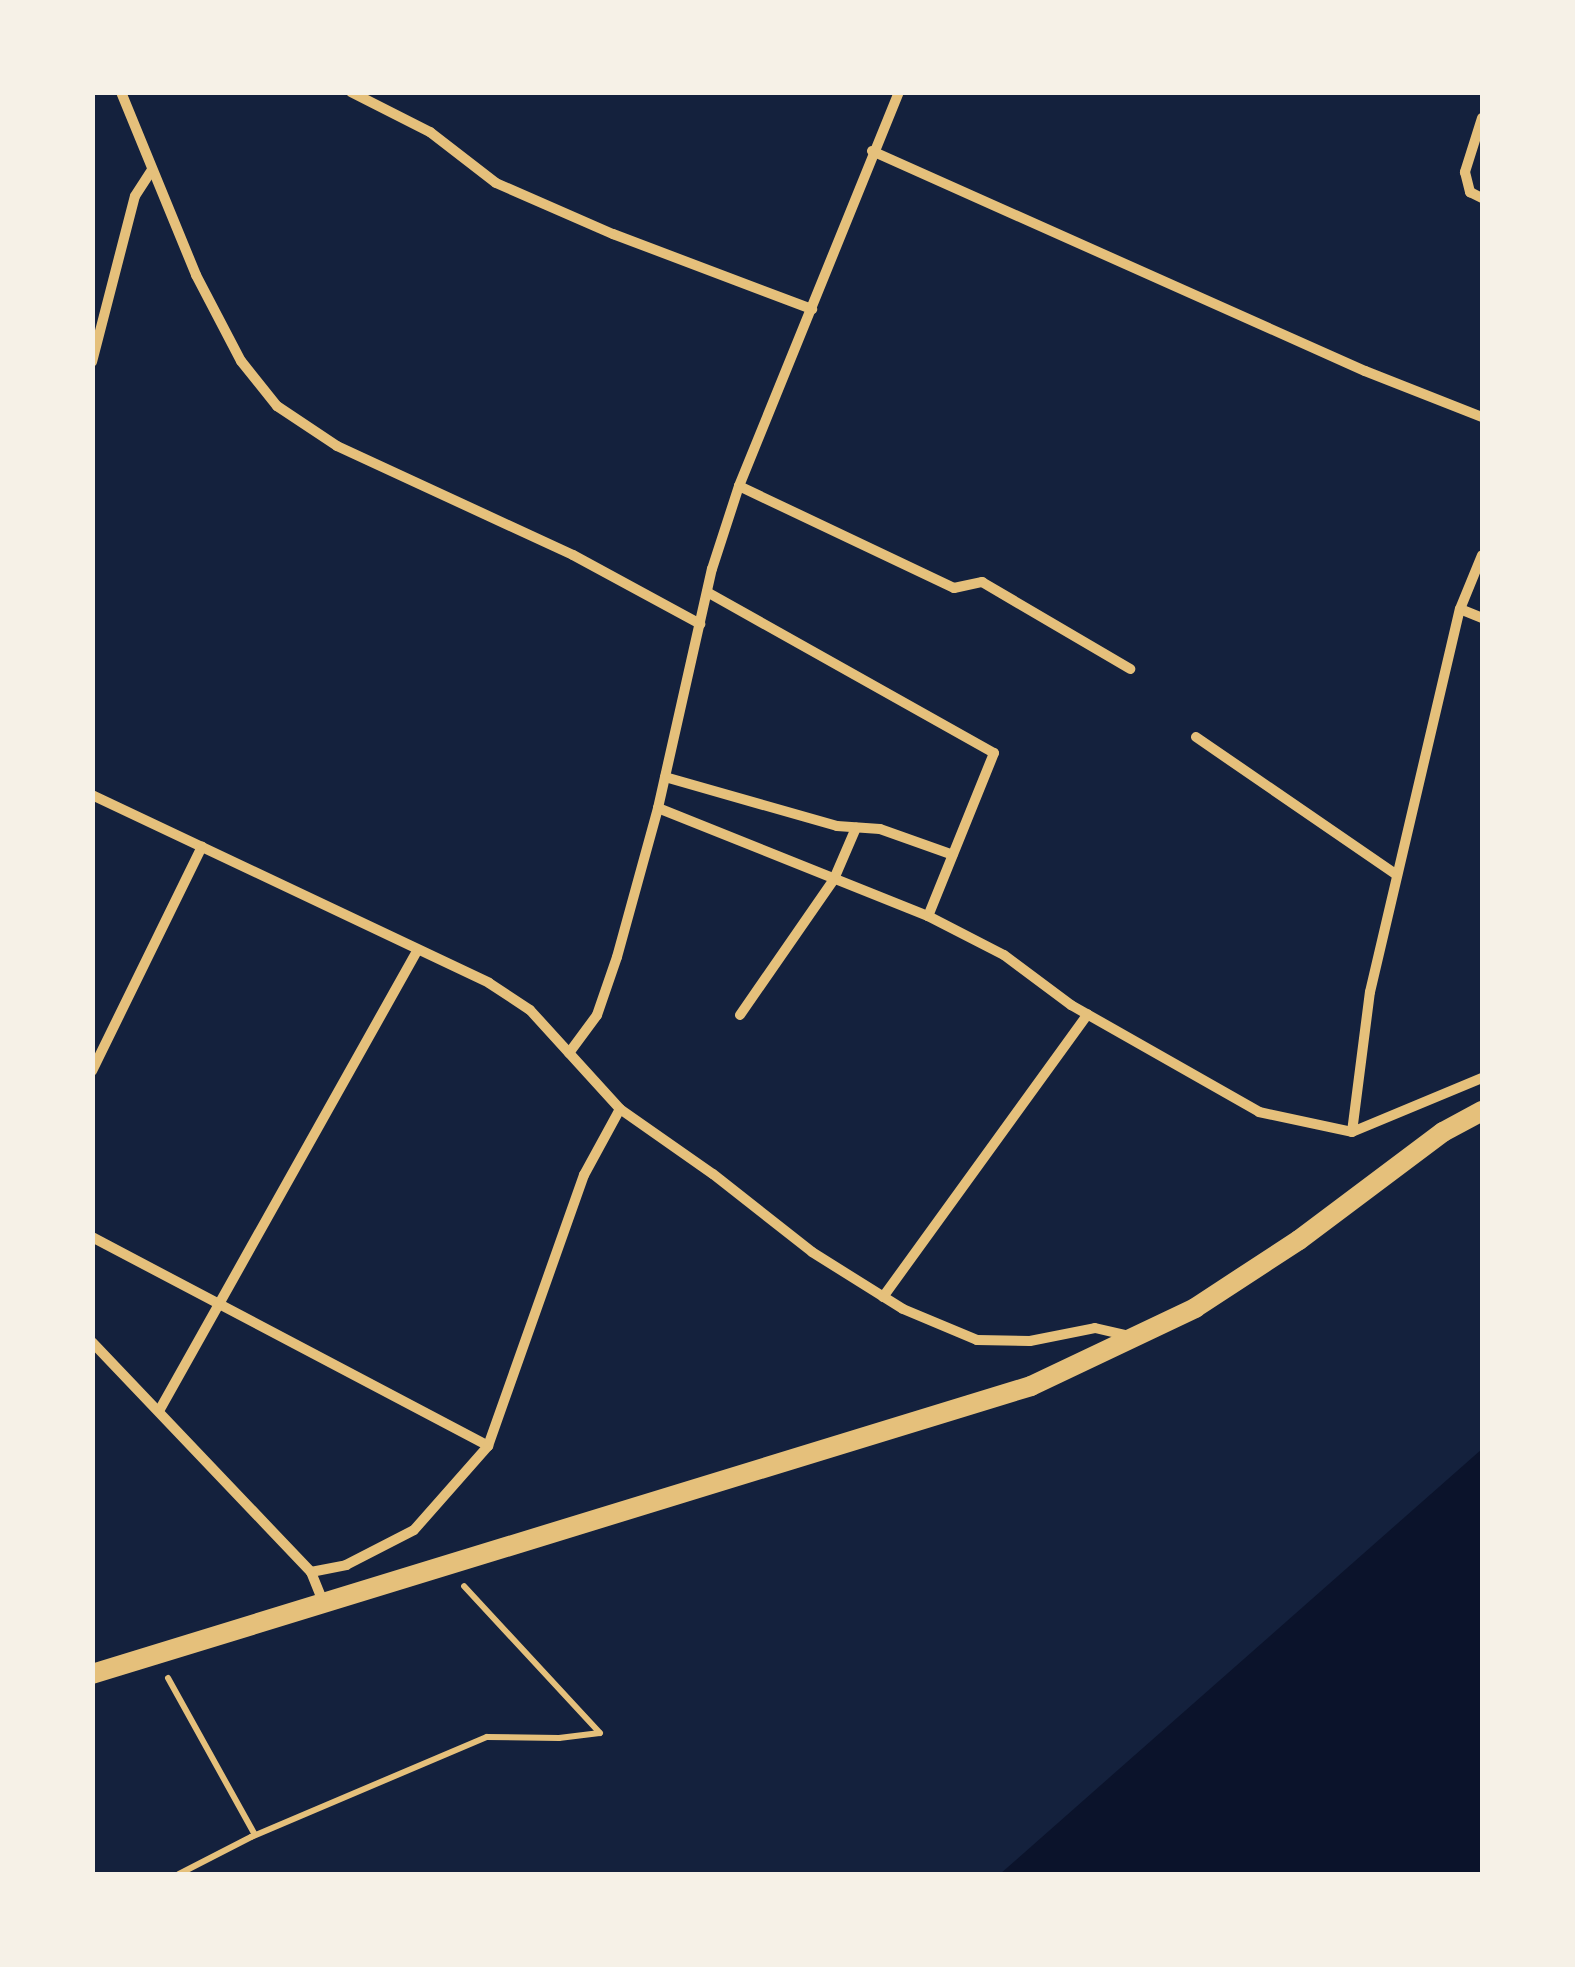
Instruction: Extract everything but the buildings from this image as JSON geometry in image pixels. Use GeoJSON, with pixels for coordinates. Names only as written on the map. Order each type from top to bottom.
{"type":"FeatureCollection","features":[{"type":"Feature","properties":{"kind":"main road"},"geometry":{"type":"LineString","coordinates":[[92,1674],[1031,1386],[1194,1308],[1300,1240],[1443,1132],[1482,1111]]}},
{"type":"Feature","properties":{"kind":"street"},"geometry":{"type":"LineString","coordinates":[[121,92],[196,275],[241,361],[277,406],[337,446],[573,555],[700,624]]}},
{"type":"Feature","properties":{"kind":"street"},"geometry":{"type":"LineString","coordinates":[[351,92],[430,132],[496,183],[613,234],[812,309]]}},
{"type":"Feature","properties":{"kind":"street"},"geometry":{"type":"LineString","coordinates":[[569,1053],[597,1016],[658,808],[707,592],[739,486],[899,92]]}},
{"type":"Feature","properties":{"kind":"street"},"geometry":{"type":"LineString","coordinates":[[1482,118],[1465,172],[1470,192],[1482,198]]}},
{"type":"Feature","properties":{"kind":"street"},"geometry":{"type":"LineString","coordinates":[[872,152],[1365,371],[1482,418]]}},
{"type":"Feature","properties":{"kind":"street"},"geometry":{"type":"LineString","coordinates":[[92,362],[135,196],[151,171]]}},
{"type":"Feature","properties":{"kind":"street"},"geometry":{"type":"LineString","coordinates":[[739,486],[954,588],[982,582],[1130,669]]}},
{"type":"Feature","properties":{"kind":"street"},"geometry":{"type":"LineString","coordinates":[[1352,1132],[1370,992],[1460,609],[1482,555]]}},
{"type":"Feature","properties":{"kind":"street"},"geometry":{"type":"LineString","coordinates":[[707,592],[994,753],[928,916]]}},
{"type":"Feature","properties":{"kind":"street"},"geometry":{"type":"LineString","coordinates":[[1460,609],[1482,618]]}},
{"type":"Feature","properties":{"kind":"street"},"geometry":{"type":"LineString","coordinates":[[1196,738],[1397,875]]}},
{"type":"Feature","properties":{"kind":"street"},"geometry":{"type":"LineString","coordinates":[[665,777],[836,826],[880,829],[953,855]]}},
{"type":"Feature","properties":{"kind":"street"},"geometry":{"type":"LineString","coordinates":[[92,795],[489,984],[530,1010],[620,1109],[713,1174],[812,1252],[884,1297],[977,1340],[1030,1341],[1096,1328],[1138,1338]]}},
{"type":"Feature","properties":{"kind":"street"},"geometry":{"type":"LineString","coordinates":[[658,808],[928,916],[1004,955],[1088,1014],[1259,1112],[1352,1132],[1482,1078]]}},
{"type":"Feature","properties":{"kind":"street"},"geometry":{"type":"LineString","coordinates":[[740,1015],[834,878],[856,828]]}},
{"type":"Feature","properties":{"kind":"street"},"geometry":{"type":"LineString","coordinates":[[92,1070],[202,846]]}},
{"type":"Feature","properties":{"kind":"street"},"geometry":{"type":"LineString","coordinates":[[158,1411],[417,950]]}},
{"type":"Feature","properties":{"kind":"street"},"geometry":{"type":"LineString","coordinates":[[884,1297],[1088,1014]]}},
{"type":"Feature","properties":{"kind":"street"},"geometry":{"type":"LineString","coordinates":[[312,1572],[346,1565],[414,1530],[488,1446],[584,1175],[620,1109]]}},
{"type":"Feature","properties":{"kind":"street"},"geometry":{"type":"LineString","coordinates":[[92,1237],[222,1302],[488,1446]]}},
{"type":"Feature","properties":{"kind":"street"},"geometry":{"type":"LineString","coordinates":[[92,1342],[312,1572],[324,1605]]}},
{"type":"Feature","properties":{"kind":"path"},"geometry":{"type":"LineString","coordinates":[[179,1874],[255,1836],[488,1737],[559,1738],[600,1732],[446,1567]]}},
{"type":"Feature","properties":{"kind":"path"},"geometry":{"type":"LineString","coordinates":[[156,1655],[255,1836]]}},
{"type":"Feature","properties":{"kind":"water"},"geometry":{"type":"Polygon","coordinates":[[[1482,1449],[1482,1874],[1000,1874],[1482,1449]]]}}]}
